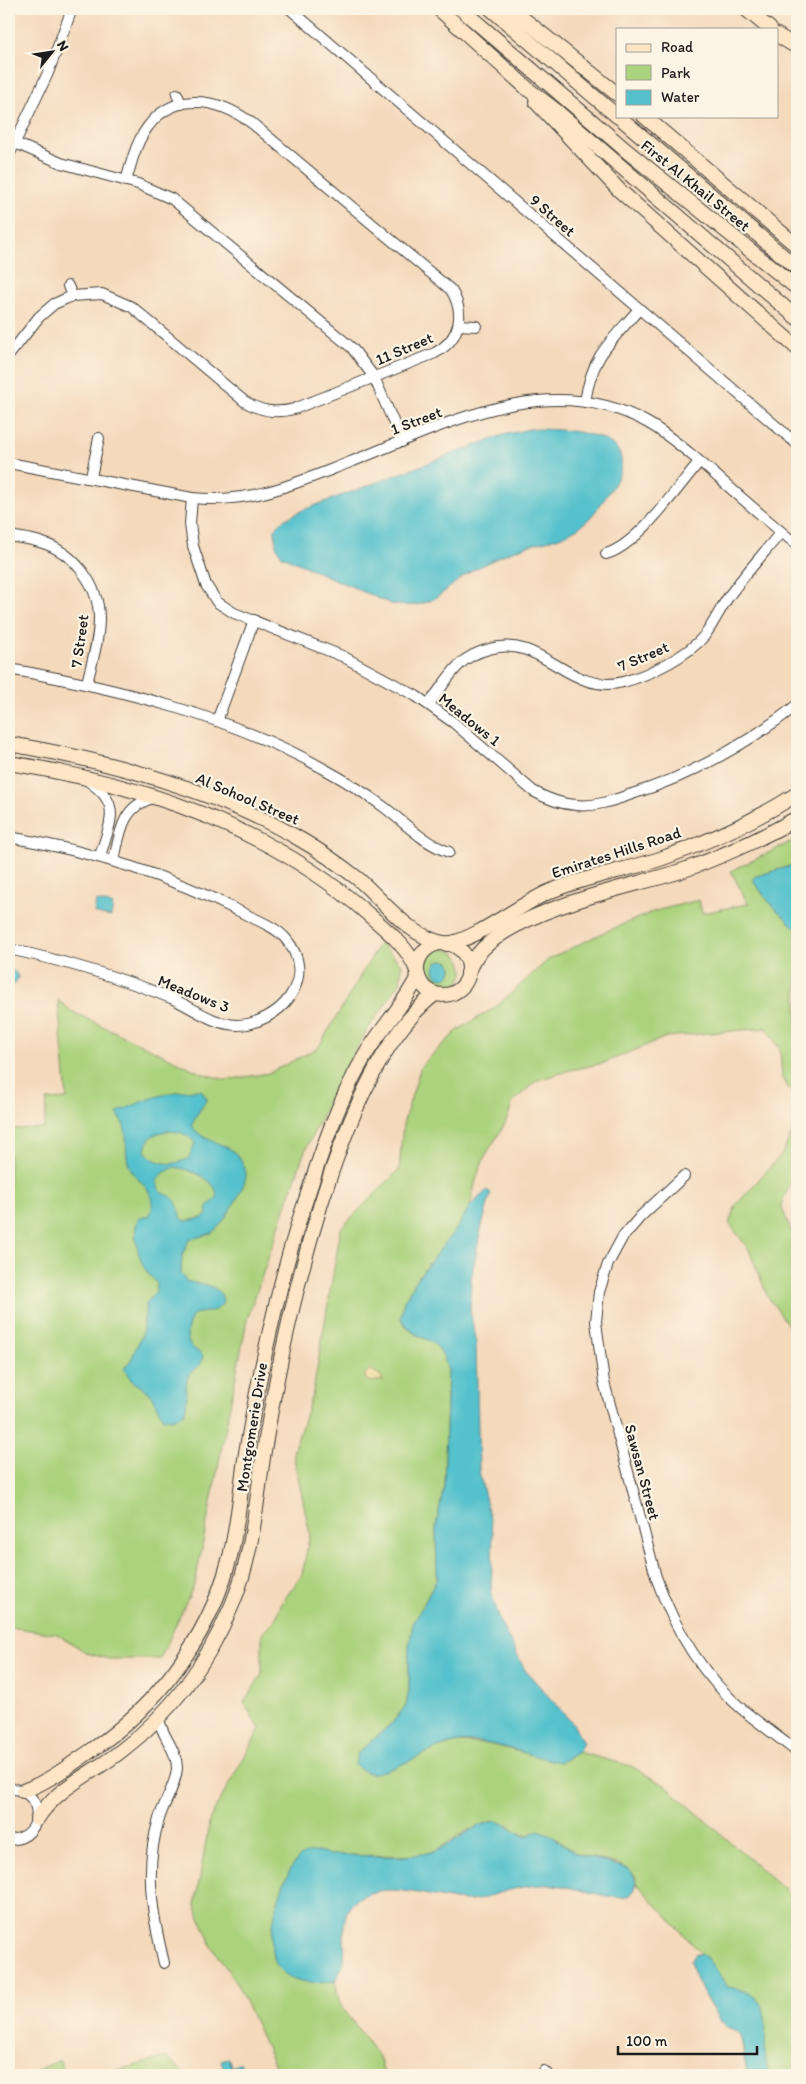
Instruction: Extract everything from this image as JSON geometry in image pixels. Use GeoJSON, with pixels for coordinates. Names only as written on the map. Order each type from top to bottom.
{"type":"FeatureCollection","features":[{"type":"Feature","properties":{"kind":"main road"},"geometry":{"type":"LineString","coordinates":[[439,9],[529,90],[554,109],[797,318]]}},
{"type":"Feature","properties":{"kind":"main road","name":"First Al Khail Street"},"geometry":{"type":"LineString","coordinates":[[461,9],[628,152],[797,288]]}},
{"type":"Feature","properties":{"kind":"main road","name":"First Al Khail Street"},"geometry":{"type":"LineString","coordinates":[[491,9],[616,114]]}},
{"type":"Feature","properties":{"kind":"main road"},"geometry":{"type":"LineString","coordinates":[[511,9],[616,93]]}},
{"type":"Feature","properties":{"kind":"main road"},"geometry":{"type":"LineString","coordinates":[[746,9],[769,28]]}},
{"type":"Feature","properties":{"kind":"main road"},"geometry":{"type":"LineString","coordinates":[[778,36],[797,47]]}},
{"type":"Feature","properties":{"kind":"main road"},"geometry":{"type":"LineString","coordinates":[[529,90],[547,115],[619,190],[797,348]]}},
{"type":"Feature","properties":{"kind":"main road","name":"First Al Khail Street"},"geometry":{"type":"LineString","coordinates":[[620,118],[797,268]]}},
{"type":"Feature","properties":{"kind":"main road"},"geometry":{"type":"LineString","coordinates":[[646,118],[797,246]]}},
{"type":"Feature","properties":{"kind":"main road","name":"Al Sohool Street"},"geometry":{"type":"LineString","coordinates":[[9,744],[121,768],[220,801],[264,820],[304,842],[338,864],[418,934],[445,943]]}},
{"type":"Feature","properties":{"kind":"main road","name":"Al Sohool Street"},"geometry":{"type":"LineString","coordinates":[[9,763],[82,778],[153,798],[215,820],[254,837],[314,871],[342,891],[400,943],[410,956],[417,974]]}},
{"type":"Feature","properties":{"kind":"main road","name":"Emirates Hills Road"},"geometry":{"type":"LineString","coordinates":[[445,943],[463,940],[516,908],[550,891],[584,879],[660,859],[710,839],[774,809],[797,794]]}},
{"type":"Feature","properties":{"kind":"main road","name":"Emirates Hills Road"},"geometry":{"type":"LineString","coordinates":[[468,973],[475,956],[481,949],[524,922],[590,895],[664,876],[717,857],[797,818]]}},
{"type":"Feature","properties":{"kind":"main road"},"geometry":{"type":"LineString","coordinates":[[445,943],[464,954],[468,973],[462,987],[457,992],[442,995],[435,994],[424,988],[417,974],[420,957],[424,951],[436,944],[445,943]]}},
{"type":"Feature","properties":{"kind":"main road","name":"Montgomerie Drive"},"geometry":{"type":"LineString","coordinates":[[14,1789],[57,1774],[110,1737],[137,1714],[170,1679],[202,1629],[217,1596],[228,1563],[265,1353],[286,1267],[310,1190],[339,1106],[351,1080],[364,1056],[413,986],[417,974]]}},
{"type":"Feature","properties":{"kind":"main road","name":"Montgomerie Drive"},"geometry":{"type":"LineString","coordinates":[[37,1819],[57,1794],[119,1753],[159,1718],[205,1658],[233,1603],[242,1576],[252,1530],[281,1357],[315,1227],[356,1111],[370,1079],[393,1041],[418,1007],[435,994]]}},
{"type":"Feature","properties":{"kind":"street"},"geometry":{"type":"LineString","coordinates":[[9,155],[48,73],[72,9]]}},
{"type":"Feature","properties":{"kind":"street","name":"9 Street"},"geometry":{"type":"LineString","coordinates":[[290,9],[797,444]]}},
{"type":"Feature","properties":{"kind":"street"},"geometry":{"type":"LineString","coordinates":[[177,94],[182,104]]}},
{"type":"Feature","properties":{"kind":"street"},"geometry":{"type":"LineString","coordinates":[[126,181],[138,144],[148,126],[163,113],[182,104],[202,102],[222,105],[253,124],[444,284],[456,298],[460,316],[459,325],[476,326]]}},
{"type":"Feature","properties":{"kind":"street"},"geometry":{"type":"LineString","coordinates":[[15,143],[61,163],[161,193],[182,207],[352,348],[374,377],[402,442]]}},
{"type":"Feature","properties":{"kind":"street","name":"11 Street"},"geometry":{"type":"LineString","coordinates":[[9,356],[46,310],[70,291],[102,294],[132,307],[244,401],[260,409],[285,412],[443,348],[450,342],[459,325]]}},
{"type":"Feature","properties":{"kind":"street"},"geometry":{"type":"LineString","coordinates":[[585,402],[589,376],[596,359],[639,309]]}},
{"type":"Feature","properties":{"kind":"street","name":"1 Street"},"geometry":{"type":"LineString","coordinates":[[9,463],[192,498],[231,499],[264,494],[504,405],[539,400],[585,402],[616,410],[647,423],[699,462],[797,545]]}},
{"type":"Feature","properties":{"kind":"street"},"geometry":{"type":"LineString","coordinates":[[91,478],[99,438]]}},
{"type":"Feature","properties":{"kind":"street"},"geometry":{"type":"LineString","coordinates":[[606,554],[623,547],[633,539],[699,462]]}},
{"type":"Feature","properties":{"kind":"street","name":"Meadows 1"},"geometry":{"type":"LineString","coordinates":[[192,498],[191,539],[206,585],[211,594],[225,608],[342,656],[429,704],[454,722],[533,791],[548,799],[578,806],[609,802],[686,774],[745,742],[797,705]]}},
{"type":"Feature","properties":{"kind":"street","name":"7 Street"},"geometry":{"type":"LineString","coordinates":[[429,704],[459,665],[482,651],[494,647],[521,647],[533,652],[573,677],[603,684],[623,682],[664,664],[687,652],[700,640],[727,598],[781,532]]}},
{"type":"Feature","properties":{"kind":"street","name":"7 Street"},"geometry":{"type":"LineString","coordinates":[[9,536],[42,542],[55,548],[78,565],[87,577],[98,603],[100,617],[87,683]]}},
{"type":"Feature","properties":{"kind":"street"},"geometry":{"type":"LineString","coordinates":[[217,722],[254,620]]}},
{"type":"Feature","properties":{"kind":"street","name":"7 Street"},"geometry":{"type":"LineString","coordinates":[[9,669],[87,683],[217,722],[325,769],[364,794],[426,841],[449,852]]}},
{"type":"Feature","properties":{"kind":"street"},"geometry":{"type":"LineString","coordinates":[[82,778],[104,793],[112,806],[112,813],[100,856]]}},
{"type":"Feature","properties":{"kind":"street"},"geometry":{"type":"LineString","coordinates":[[114,860],[126,816],[138,803],[153,798]]}},
{"type":"Feature","properties":{"kind":"street"},"geometry":{"type":"LineString","coordinates":[[112,813],[126,816]]}},
{"type":"Feature","properties":{"kind":"street","name":"Meadows 3"},"geometry":{"type":"LineString","coordinates":[[9,837],[114,860],[212,898],[280,933],[294,950],[300,964],[299,976],[289,999],[268,1017],[239,1025],[224,1023],[172,999],[70,963],[9,949]]}},
{"type":"Feature","properties":{"kind":"street","name":"Sawsan Street"},"geometry":{"type":"LineString","coordinates":[[684,1176],[622,1238],[608,1264],[599,1292],[596,1322],[604,1382],[656,1577],[666,1607],[681,1636],[698,1663],[719,1687],[742,1709],[797,1752]]}},
{"type":"Feature","properties":{"kind":"street"},"geometry":{"type":"LineString","coordinates":[[159,1718],[163,1734],[176,1761],[177,1771],[156,1832],[150,1880],[154,1922],[164,1963]]}},
{"type":"Feature","properties":{"kind":"street"},"geometry":{"type":"LineString","coordinates":[[140,1735],[152,1735],[168,1743]]}},
{"type":"Feature","properties":{"kind":"street"},"geometry":{"type":"LineString","coordinates":[[9,1840],[29,1833],[37,1819],[34,1803],[14,1789]]}},
{"type":"Feature","properties":{"kind":"green space"},"geometry":{"type":"Polygon","coordinates":[[[797,839],[797,864],[754,877],[769,902],[797,930],[797,1113],[792,1094],[782,1078],[780,1049],[766,1028],[666,1037],[604,1063],[570,1070],[536,1081],[513,1102],[505,1124],[485,1156],[477,1176],[470,1206],[457,1228],[419,1276],[404,1301],[401,1318],[407,1328],[417,1335],[432,1340],[441,1348],[448,1371],[444,1487],[436,1526],[437,1579],[413,1624],[409,1646],[409,1690],[406,1706],[392,1723],[357,1754],[397,1765],[430,1750],[459,1742],[488,1744],[561,1762],[578,1752],[631,1766],[666,1786],[783,1888],[797,1903],[797,2075],[749,2075],[739,2034],[726,2026],[715,2013],[696,1977],[690,1961],[695,1955],[701,1953],[637,1884],[635,1875],[618,1864],[577,1854],[549,1834],[532,1836],[523,1834],[509,1824],[468,1830],[435,1851],[415,1856],[330,1855],[317,1853],[298,1859],[321,1983],[335,1981],[340,2004],[380,2059],[384,2075],[271,2075],[275,2066],[237,1984],[211,1945],[195,1905],[210,1818],[260,1729],[244,1703],[262,1674],[262,1633],[276,1619],[281,1604],[302,1575],[310,1534],[293,1453],[313,1392],[341,1228],[399,1170],[403,1124],[421,1066],[458,1030],[497,1006],[549,959],[600,934],[655,911],[699,900],[702,913],[748,904],[731,871],[797,839]]]}},
{"type":"Feature","properties":{"kind":"green space"},"geometry":{"type":"Polygon","coordinates":[[[380,943],[402,965],[400,983],[369,1027],[342,1073],[304,1153],[247,1320],[195,1583],[160,1659],[108,1659],[87,1653],[57,1634],[9,1627],[9,1129],[44,1128],[47,1100],[67,1099],[58,1000],[71,1011],[201,1073],[226,1080],[269,1073],[318,1048],[380,943]]]}},
{"type":"Feature","properties":{"kind":"green space"},"geometry":{"type":"Polygon","coordinates":[[[442,949],[457,955],[463,970],[457,985],[442,991],[427,985],[421,970],[427,955],[442,949]]]}},
{"type":"Feature","properties":{"kind":"green space"},"geometry":{"type":"Polygon","coordinates":[[[797,1122],[797,1169],[781,1205],[797,1246],[797,1347],[788,1325],[767,1295],[749,1250],[729,1223],[736,1205],[782,1154],[797,1122]]]}},
{"type":"Feature","properties":{"kind":"green space"},"geometry":{"type":"Polygon","coordinates":[[[166,2057],[187,2075],[100,2075],[166,2057]]]}},
{"type":"Feature","properties":{"kind":"green space"},"geometry":{"type":"Polygon","coordinates":[[[60,2060],[66,2075],[39,2075],[37,2070],[60,2060]]]}},
{"type":"Feature","properties":{"kind":"sand"},"geometry":{"type":"Polygon","coordinates":[[[370,1369],[380,1375],[383,1380],[372,1382],[366,1380],[365,1374],[370,1369]]]}},
{"type":"Feature","properties":{"kind":"water"},"geometry":{"type":"Polygon","coordinates":[[[529,429],[565,430],[583,433],[600,438],[614,446],[621,457],[620,472],[609,492],[598,508],[581,526],[554,539],[523,547],[481,566],[468,573],[431,601],[407,605],[391,604],[282,556],[276,546],[275,528],[282,521],[303,510],[503,435],[529,429]]]}},
{"type":"Feature","properties":{"kind":"water"},"geometry":{"type":"Polygon","coordinates":[[[797,864],[797,930],[769,902],[754,882],[754,877],[797,864]]]}},
{"type":"Feature","properties":{"kind":"water"},"geometry":{"type":"Polygon","coordinates":[[[96,901],[113,905],[111,917],[94,913],[96,901]]]}},
{"type":"Feature","properties":{"kind":"water"},"geometry":{"type":"Polygon","coordinates":[[[443,960],[449,963],[452,969],[449,975],[443,978],[437,975],[434,969],[437,963],[443,960]]]}},
{"type":"Feature","properties":{"kind":"water"},"geometry":{"type":"Polygon","coordinates":[[[9,968],[18,977],[15,984],[9,989],[9,968]]]}},
{"type":"Feature","properties":{"kind":"water"},"geometry":{"type":"Polygon","coordinates":[[[190,1090],[201,1090],[207,1099],[194,1119],[192,1126],[201,1135],[234,1152],[242,1162],[246,1175],[238,1196],[223,1221],[211,1233],[189,1240],[182,1256],[181,1273],[186,1281],[210,1286],[219,1292],[223,1303],[216,1310],[194,1314],[190,1321],[187,1333],[188,1341],[191,1346],[203,1355],[201,1364],[193,1370],[187,1382],[187,1399],[184,1413],[172,1419],[163,1418],[150,1393],[131,1380],[124,1368],[131,1360],[142,1335],[146,1304],[156,1291],[157,1284],[142,1264],[136,1236],[139,1218],[149,1216],[153,1208],[153,1200],[128,1162],[126,1133],[117,1113],[158,1096],[190,1090]],[[166,1131],[158,1133],[149,1139],[145,1151],[149,1156],[165,1163],[177,1163],[189,1158],[195,1143],[182,1133],[166,1131]],[[175,1167],[163,1173],[157,1181],[160,1190],[174,1199],[178,1205],[181,1218],[186,1221],[206,1216],[208,1206],[217,1198],[213,1186],[196,1173],[175,1167]]]}},
{"type":"Feature","properties":{"kind":"water"},"geometry":{"type":"Polygon","coordinates":[[[487,1190],[491,1193],[480,1233],[471,1279],[470,1308],[476,1344],[479,1471],[493,1532],[491,1593],[502,1626],[525,1670],[573,1724],[583,1743],[578,1752],[561,1762],[496,1745],[459,1742],[437,1748],[385,1771],[369,1773],[361,1770],[355,1764],[357,1754],[392,1723],[406,1706],[409,1690],[409,1646],[413,1624],[437,1579],[436,1526],[444,1487],[448,1371],[439,1349],[433,1343],[414,1333],[401,1318],[404,1301],[419,1276],[457,1228],[470,1206],[487,1190]]]}},
{"type":"Feature","properties":{"kind":"water"},"geometry":{"type":"Polygon","coordinates":[[[495,1821],[509,1826],[526,1837],[538,1830],[549,1834],[577,1854],[629,1869],[634,1876],[636,1884],[634,1891],[626,1897],[620,1898],[560,1886],[538,1885],[470,1901],[453,1900],[407,1891],[377,1891],[364,1896],[352,1904],[348,1910],[344,1923],[344,1960],[335,1981],[305,1982],[290,1977],[278,1968],[273,1959],[272,1945],[275,1912],[285,1880],[292,1867],[302,1856],[313,1852],[330,1855],[383,1856],[422,1854],[442,1848],[477,1827],[495,1821]]]}},
{"type":"Feature","properties":{"kind":"water"},"geometry":{"type":"Polygon","coordinates":[[[701,1954],[707,1958],[728,1987],[746,1992],[757,1999],[763,2009],[766,2061],[769,2075],[749,2075],[741,2037],[736,2031],[726,2026],[715,2013],[696,1977],[690,1961],[695,1955],[701,1954]]]}},
{"type":"Feature","properties":{"kind":"water"},"geometry":{"type":"Polygon","coordinates":[[[228,2058],[231,2067],[241,2063],[241,2075],[223,2075],[225,2074],[221,2060],[228,2058]]]}}]}
